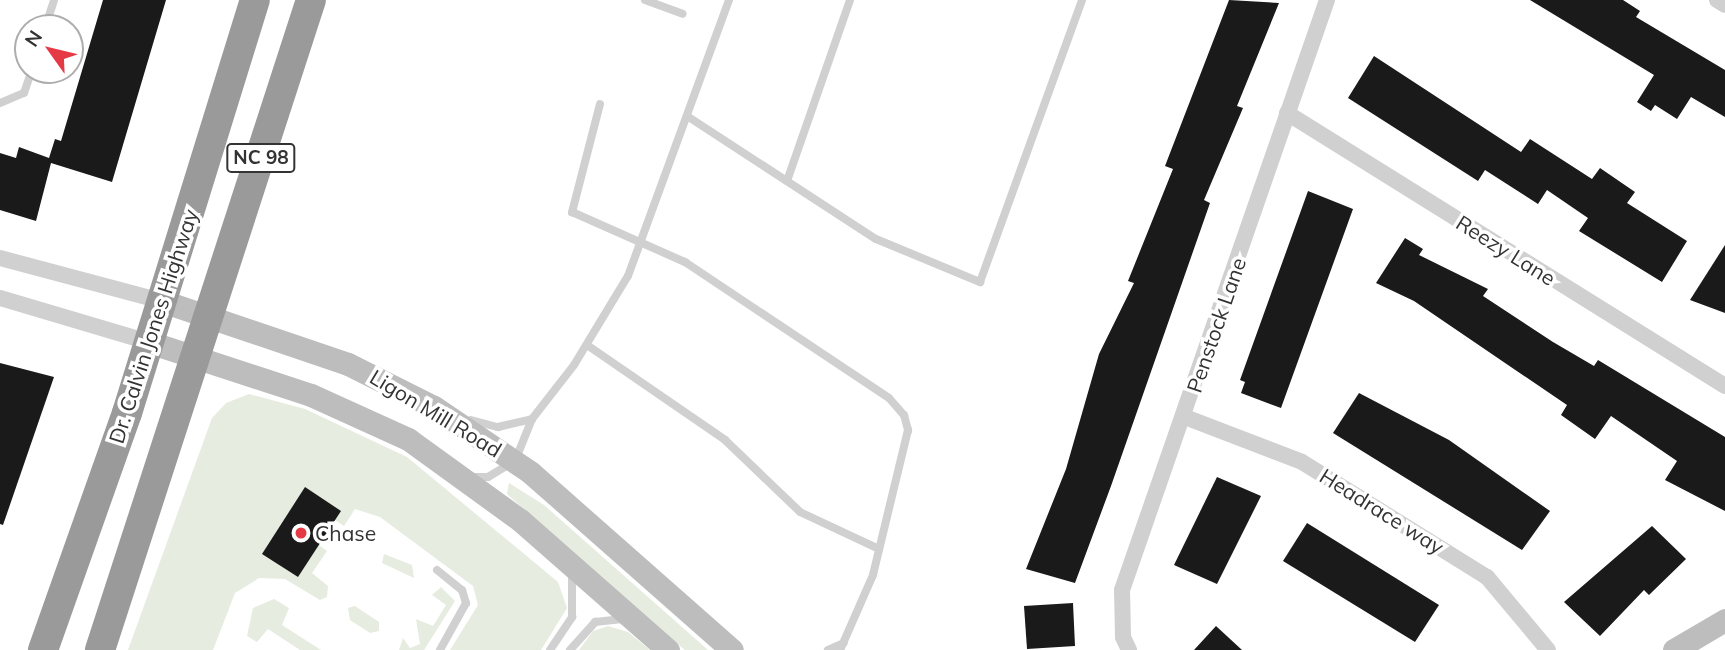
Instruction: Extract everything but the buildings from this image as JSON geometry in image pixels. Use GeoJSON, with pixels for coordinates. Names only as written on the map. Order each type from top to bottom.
{"type":"FeatureCollection","features":[{"type":"Feature","properties":{"kind":"highway","name":"Dr. Calvin Jones Highway"},"geometry":{"type":"LineString","coordinates":[[43,650],[149,342],[255,0]]}},
{"type":"Feature","properties":{"kind":"highway","name":"NC 98"},"geometry":{"type":"LineString","coordinates":[[100,650],[312,0]]}},
{"type":"Feature","properties":{"kind":"main road","name":"Ligon Mill Road"},"geometry":{"type":"LineString","coordinates":[[162,301],[348,364],[434,407],[515,461],[732,650]]}},
{"type":"Feature","properties":{"kind":"main road","name":"Ligon Mill Road"},"geometry":{"type":"LineString","coordinates":[[149,342],[197,356],[361,416],[466,477],[668,650]]}},
{"type":"Feature","properties":{"kind":"main road"},"geometry":{"type":"LineString","coordinates":[[1674,650],[1725,620]]}},
{"type":"Feature","properties":{"kind":"street","name":"Penstock Lane"},"geometry":{"type":"LineString","coordinates":[[1129,650],[1123,636],[1122,590],[1185,417],[1327,0]]}},
{"type":"Feature","properties":{"kind":"street"},"geometry":{"type":"LineString","coordinates":[[1717,0],[1725,5]]}},
{"type":"Feature","properties":{"kind":"street","name":"Reezy Lane"},"geometry":{"type":"LineString","coordinates":[[1287,113],[1725,386]]}},
{"type":"Feature","properties":{"kind":"street","name":"Ligon Mill Road"},"geometry":{"type":"LineString","coordinates":[[0,258],[162,301]]}},
{"type":"Feature","properties":{"kind":"street","name":"Ligon Mill Road"},"geometry":{"type":"LineString","coordinates":[[0,298],[149,342]]}},
{"type":"Feature","properties":{"kind":"street","name":"Headrace way"},"geometry":{"type":"LineString","coordinates":[[1185,417],[1302,462],[1487,577],[1548,650]]}},
{"type":"Feature","properties":{"kind":"lane"},"geometry":{"type":"LineString","coordinates":[[645,0],[683,14]]}},
{"type":"Feature","properties":{"kind":"lane"},"geometry":{"type":"LineString","coordinates":[[466,477],[488,477],[515,461],[532,419],[587,345],[642,241],[729,0]]}},
{"type":"Feature","properties":{"kind":"lane"},"geometry":{"type":"LineString","coordinates":[[787,181],[850,0]]}},
{"type":"Feature","properties":{"kind":"lane"},"geometry":{"type":"LineString","coordinates":[[687,116],[876,239],[980,282],[1082,0]]}},
{"type":"Feature","properties":{"kind":"lane"},"geometry":{"type":"LineString","coordinates":[[0,103],[24,93],[27,84]]}},
{"type":"Feature","properties":{"kind":"lane"},"geometry":{"type":"LineString","coordinates":[[600,104],[572,212],[685,262],[889,398],[904,415],[908,430],[879,548],[842,646],[828,650]]}},
{"type":"Feature","properties":{"kind":"lane"},"geometry":{"type":"LineString","coordinates":[[587,345],[725,440],[800,512],[879,548]]}},
{"type":"Feature","properties":{"kind":"lane"},"geometry":{"type":"LineString","coordinates":[[434,407],[498,427],[532,419]]}},
{"type":"Feature","properties":{"kind":"lane"},"geometry":{"type":"LineString","coordinates":[[550,650],[572,617],[570,565]]}},
{"type":"Feature","properties":{"kind":"lane"},"geometry":{"type":"LineString","coordinates":[[438,570],[462,590],[466,603],[440,650]]}},
{"type":"Feature","properties":{"kind":"lane"},"geometry":{"type":"LineString","coordinates":[[570,650],[595,622],[630,619]]}},
{"type":"Feature","properties":{"kind":"lane"},"geometry":{"type":"LineString","coordinates":[[34,650],[53,622]]}},
{"type":"Feature","properties":{"kind":"shaded area"},"geometry":{"type":"Polygon","coordinates":[[[249,394],[305,409],[407,457],[558,582],[567,608],[541,650],[450,650],[478,605],[473,586],[380,517],[355,509],[344,526],[335,520],[298,577],[319,545],[327,551],[312,573],[328,586],[327,597],[320,600],[285,579],[259,578],[235,593],[213,650],[128,650],[212,418],[226,403],[249,394]]]}},
{"type":"Feature","properties":{"kind":"shaded area"},"geometry":{"type":"Polygon","coordinates":[[[509,483],[544,505],[708,650],[685,650],[667,635],[507,494],[509,483]]]}},
{"type":"Feature","properties":{"kind":"shaded area"},"geometry":{"type":"Polygon","coordinates":[[[384,554],[412,565],[414,578],[382,563],[384,554]]]}},
{"type":"Feature","properties":{"kind":"shaded area"},"geometry":{"type":"Polygon","coordinates":[[[441,587],[455,601],[424,650],[399,650],[403,638],[410,648],[420,644],[416,619],[433,626],[446,605],[432,595],[441,587]]]}},
{"type":"Feature","properties":{"kind":"shaded area"},"geometry":{"type":"Polygon","coordinates":[[[274,599],[289,608],[282,625],[321,650],[300,650],[268,629],[257,642],[247,636],[253,608],[274,599]]]}},
{"type":"Feature","properties":{"kind":"shaded area"},"geometry":{"type":"Polygon","coordinates":[[[355,606],[379,622],[379,631],[370,633],[350,620],[348,608],[355,606]]]}},
{"type":"Feature","properties":{"kind":"shaded area"},"geometry":{"type":"Polygon","coordinates":[[[608,626],[628,632],[650,650],[579,650],[593,631],[608,626]]]}},
{"type":"Feature","properties":{"kind":"place","name":"Chase"},"geometry":{"type":"Point","coordinates":[301,533]}}]}
